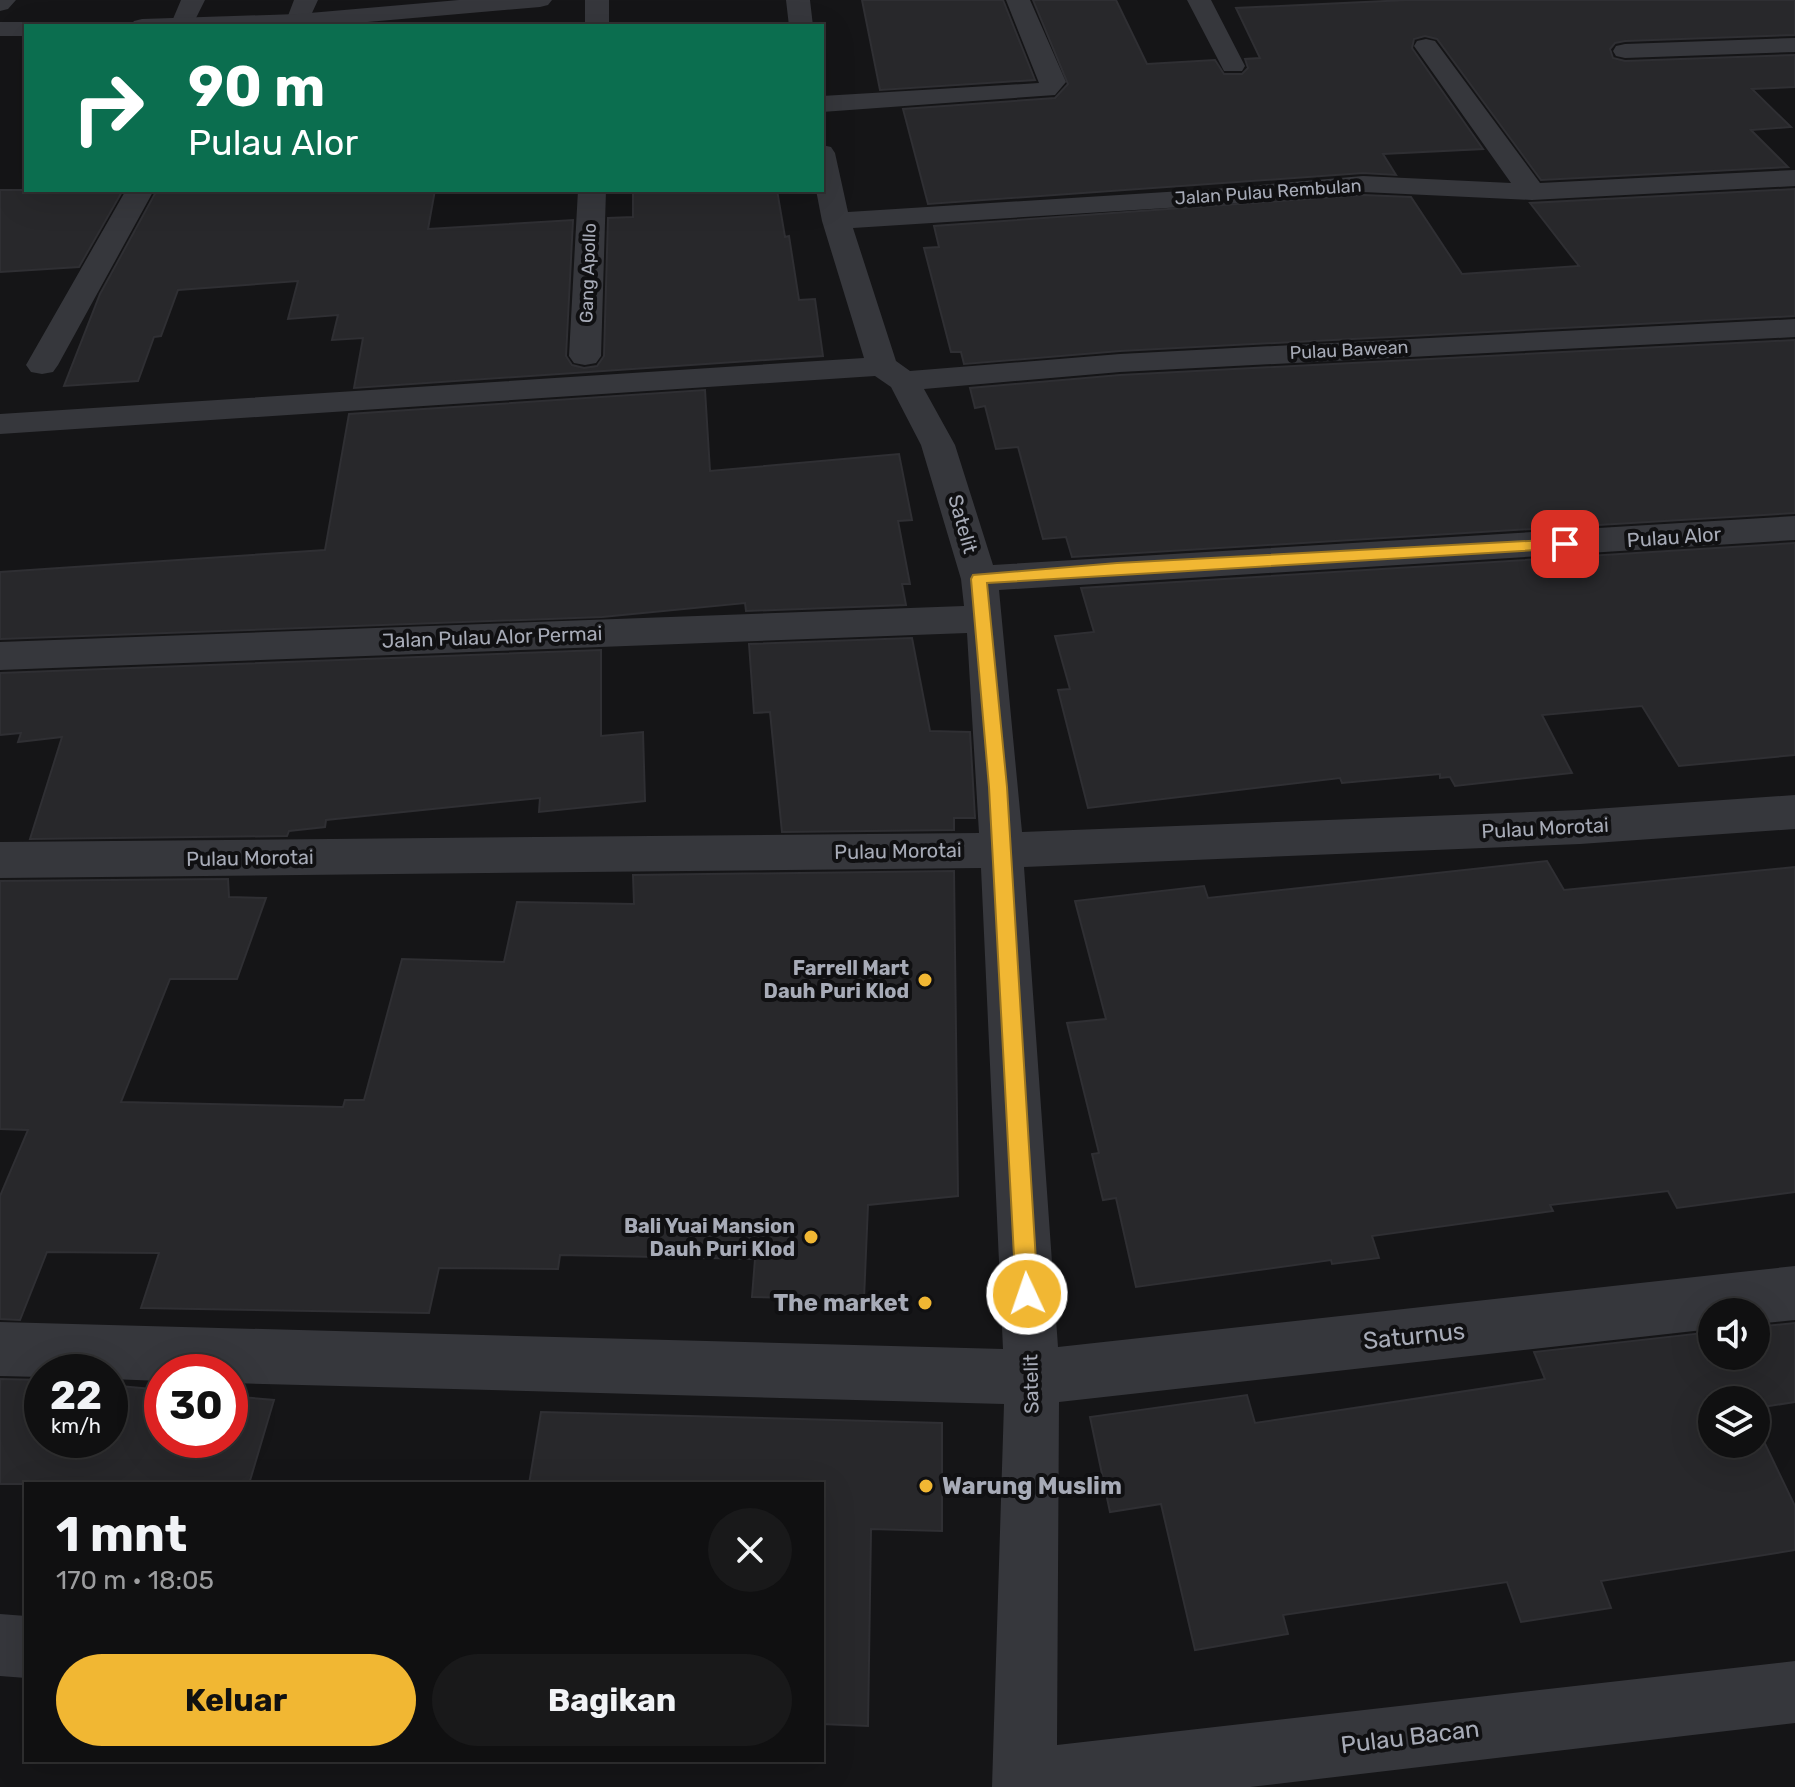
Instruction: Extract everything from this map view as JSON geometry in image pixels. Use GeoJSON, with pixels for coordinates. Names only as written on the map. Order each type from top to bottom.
{"type":"FeatureCollection","features":[{"type":"Feature","properties":{"kind":"street"},"geometry":{"type":"LineString","coordinates":[[181,24],[193,0]]}},
{"type":"Feature","properties":{"kind":"street"},"geometry":{"type":"LineString","coordinates":[[230,24],[302,11],[540,0]]}},
{"type":"Feature","properties":{"kind":"street"},"geometry":{"type":"LineString","coordinates":[[597,0],[597,24]]}},
{"type":"Feature","properties":{"kind":"street"},"geometry":{"type":"LineString","coordinates":[[798,0],[801,24]]}},
{"type":"Feature","properties":{"kind":"street"},"geometry":{"type":"LineString","coordinates":[[824,104],[1046,90],[1053,82],[1018,0]]}},
{"type":"Feature","properties":{"kind":"street"},"geometry":{"type":"LineString","coordinates":[[1199,0],[1233,66]]}},
{"type":"Feature","properties":{"kind":"street"},"geometry":{"type":"LineString","coordinates":[[0,29],[24,29]]}},
{"type":"Feature","properties":{"kind":"street"},"geometry":{"type":"LineString","coordinates":[[1625,51],[1795,45]]}},
{"type":"Feature","properties":{"kind":"street"},"geometry":{"type":"LineString","coordinates":[[1426,46],[1532,192]]}},
{"type":"Feature","properties":{"kind":"street","name":"Satelit"},"geometry":{"type":"LineString","coordinates":[[824,163],[836,221],[893,374],[938,445],[982,599],[1002,850],[1032,1377],[1024,1784]]}},
{"type":"Feature","properties":{"kind":"street","name":"Jalan Pulau Rembulan"},"geometry":{"type":"LineString","coordinates":[[836,221],[1363,184],[1532,192],[1795,178]]}},
{"type":"Feature","properties":{"kind":"street"},"geometry":{"type":"LineString","coordinates":[[42,365],[139,192]]}},
{"type":"Feature","properties":{"kind":"street","name":"Gang Apollo"},"geometry":{"type":"LineString","coordinates":[[585,356],[592,192]]}},
{"type":"Feature","properties":{"kind":"street","name":"Pulau Bawean"},"geometry":{"type":"LineString","coordinates":[[0,424],[1795,328]]}},
{"type":"Feature","properties":{"kind":"street","name":"Pulau Alor"},"geometry":{"type":"LineString","coordinates":[[982,599],[1117,568],[1612,542],[1795,528]]}},
{"type":"Feature","properties":{"kind":"street","name":"Jalan Pulau Alor Permai"},"geometry":{"type":"LineString","coordinates":[[0,656],[982,599]]}},
{"type":"Feature","properties":{"kind":"street","name":"Pulau Morotai"},"geometry":{"type":"LineString","coordinates":[[0,860],[1002,850],[1580,827],[1795,812]]}},
{"type":"Feature","properties":{"kind":"street","name":"Saturnus"},"geometry":{"type":"LineString","coordinates":[[0,1349],[1032,1377],[1795,1293]]}},
{"type":"Feature","properties":{"kind":"street"},"geometry":{"type":"LineString","coordinates":[[0,1645],[24,1647]]}},
{"type":"Feature","properties":{"kind":"street","name":"Pulau Bacan"},"geometry":{"type":"LineString","coordinates":[[1024,1784],[1795,1692]]}},
{"type":"Feature","properties":{"kind":"building"},"geometry":{"type":"Polygon","coordinates":[[[862,0],[1003,0],[1035,80],[880,90],[862,0]]]}},
{"type":"Feature","properties":{"kind":"building"},"geometry":{"type":"Polygon","coordinates":[[[1033,0],[1116,0],[1147,64],[1215,60],[1224,74],[1242,74],[1248,68],[1245,59],[1260,58],[1236,8],[1407,0],[1795,0],[1795,35],[1625,41],[1615,43],[1610,49],[1613,58],[1625,61],[1795,55],[1795,87],[1752,89],[1791,127],[1751,130],[1788,167],[1541,180],[1437,39],[1425,36],[1414,39],[1412,48],[1483,149],[1383,154],[1396,175],[1363,173],[928,204],[903,109],[1055,98],[1068,84],[1033,0]]]}},
{"type":"Feature","properties":{"kind":"building"},"geometry":{"type":"Polygon","coordinates":[[[1795,189],[1795,316],[1120,351],[964,364],[961,352],[951,352],[924,248],[939,247],[934,226],[1363,195],[1411,197],[1462,274],[1579,266],[1530,203],[1795,189]]]}},
{"type":"Feature","properties":{"kind":"building"},"geometry":{"type":"Polygon","coordinates":[[[0,190],[122,192],[79,267],[0,272],[0,190]]]}},
{"type":"Feature","properties":{"kind":"building"},"geometry":{"type":"Polygon","coordinates":[[[156,192],[435,192],[428,229],[573,220],[566,356],[572,365],[584,368],[597,366],[604,356],[608,218],[633,217],[633,192],[777,192],[785,237],[789,236],[799,300],[815,299],[823,356],[354,388],[363,338],[332,340],[338,315],[288,319],[298,281],[178,290],[161,336],[154,337],[138,381],[64,386],[100,294],[156,192]]]}},
{"type":"Feature","properties":{"kind":"building"},"geometry":{"type":"Polygon","coordinates":[[[1795,340],[1795,513],[1072,557],[1066,537],[1043,539],[1018,447],[996,449],[985,406],[975,408],[970,388],[1120,375],[1795,340]]]}},
{"type":"Feature","properties":{"kind":"building"},"geometry":{"type":"Polygon","coordinates":[[[705,390],[710,471],[899,454],[912,520],[898,521],[910,584],[902,584],[906,605],[746,611],[745,603],[602,617],[0,639],[0,572],[325,550],[349,414],[705,390]]]}},
{"type":"Feature","properties":{"kind":"building"},"geometry":{"type":"Polygon","coordinates":[[[1795,543],[1795,755],[1679,766],[1642,706],[1542,715],[1572,773],[1455,786],[1450,777],[1440,778],[1440,774],[1342,783],[1340,778],[1088,808],[1058,690],[1070,689],[1055,636],[1094,632],[1081,588],[1795,543]]]}},
{"type":"Feature","properties":{"kind":"building"},"geometry":{"type":"Polygon","coordinates":[[[912,638],[930,731],[970,732],[975,818],[954,818],[954,830],[782,832],[770,712],[754,713],[749,644],[912,638]]]}},
{"type":"Feature","properties":{"kind":"building"},"geometry":{"type":"Polygon","coordinates":[[[601,650],[601,736],[643,732],[645,801],[539,812],[540,798],[326,820],[325,827],[289,831],[287,836],[30,839],[62,737],[18,742],[21,733],[0,735],[0,673],[601,650]]]}},
{"type":"Feature","properties":{"kind":"building"},"geometry":{"type":"Polygon","coordinates":[[[1547,861],[1564,890],[1795,867],[1795,1192],[1677,1208],[1668,1191],[1550,1205],[1553,1211],[1372,1236],[1379,1258],[1332,1264],[1331,1260],[1136,1287],[1116,1198],[1103,1200],[1092,1154],[1099,1153],[1067,1023],[1106,1019],[1075,901],[1204,886],[1208,898],[1547,861]]]}},
{"type":"Feature","properties":{"kind":"building"},"geometry":{"type":"Polygon","coordinates":[[[954,871],[958,1196],[868,1205],[864,1299],[752,1297],[755,1259],[560,1255],[558,1269],[439,1268],[429,1313],[141,1308],[159,1253],[47,1252],[20,1320],[0,1319],[0,1196],[28,1130],[0,1129],[0,881],[228,879],[229,897],[266,898],[237,979],[170,979],[121,1102],[343,1107],[345,1100],[364,1100],[402,959],[504,962],[517,902],[634,904],[633,875],[954,871]]]}},
{"type":"Feature","properties":{"kind":"building"},"geometry":{"type":"Polygon","coordinates":[[[1795,1323],[1795,1402],[1770,1406],[1770,1386],[1698,1386],[1698,1458],[1770,1458],[1770,1454],[1795,1506],[1795,1550],[1601,1581],[1611,1608],[1521,1622],[1507,1582],[1283,1615],[1288,1634],[1195,1650],[1161,1504],[1110,1512],[1090,1417],[1247,1395],[1255,1423],[1545,1379],[1534,1352],[1698,1334],[1698,1370],[1770,1370],[1770,1326],[1795,1323]]]}},
{"type":"Feature","properties":{"kind":"building"},"geometry":{"type":"Polygon","coordinates":[[[0,1379],[24,1380],[24,1458],[128,1458],[128,1387],[144,1388],[144,1458],[248,1458],[248,1398],[274,1400],[250,1482],[0,1484],[0,1379]]]}},
{"type":"Feature","properties":{"kind":"building"},"geometry":{"type":"Polygon","coordinates":[[[541,1412],[942,1423],[942,1531],[871,1529],[868,1726],[824,1724],[824,1482],[529,1482],[541,1412]]]}},
{"type":"Feature","properties":{"kind":"place","name":"Farrell Mart Dauh Puri Klod"},"geometry":{"type":"Point","coordinates":[925,980]}},
{"type":"Feature","properties":{"kind":"place","name":"Bali Yuai Mansion Dauh Puri Klod"},"geometry":{"type":"Point","coordinates":[811,1237]}},
{"type":"Feature","properties":{"kind":"place","name":"The market"},"geometry":{"type":"Point","coordinates":[925,1303]}},
{"type":"Feature","properties":{"kind":"place","name":"Warung Muslim"},"geometry":{"type":"Point","coordinates":[926,1486]}},
{"type":"Feature","properties":{"kind":"route"},"geometry":{"type":"LineString","coordinates":[[1027,1294],[998,787],[979,579],[1117,568],[1565,544]]}}]}
